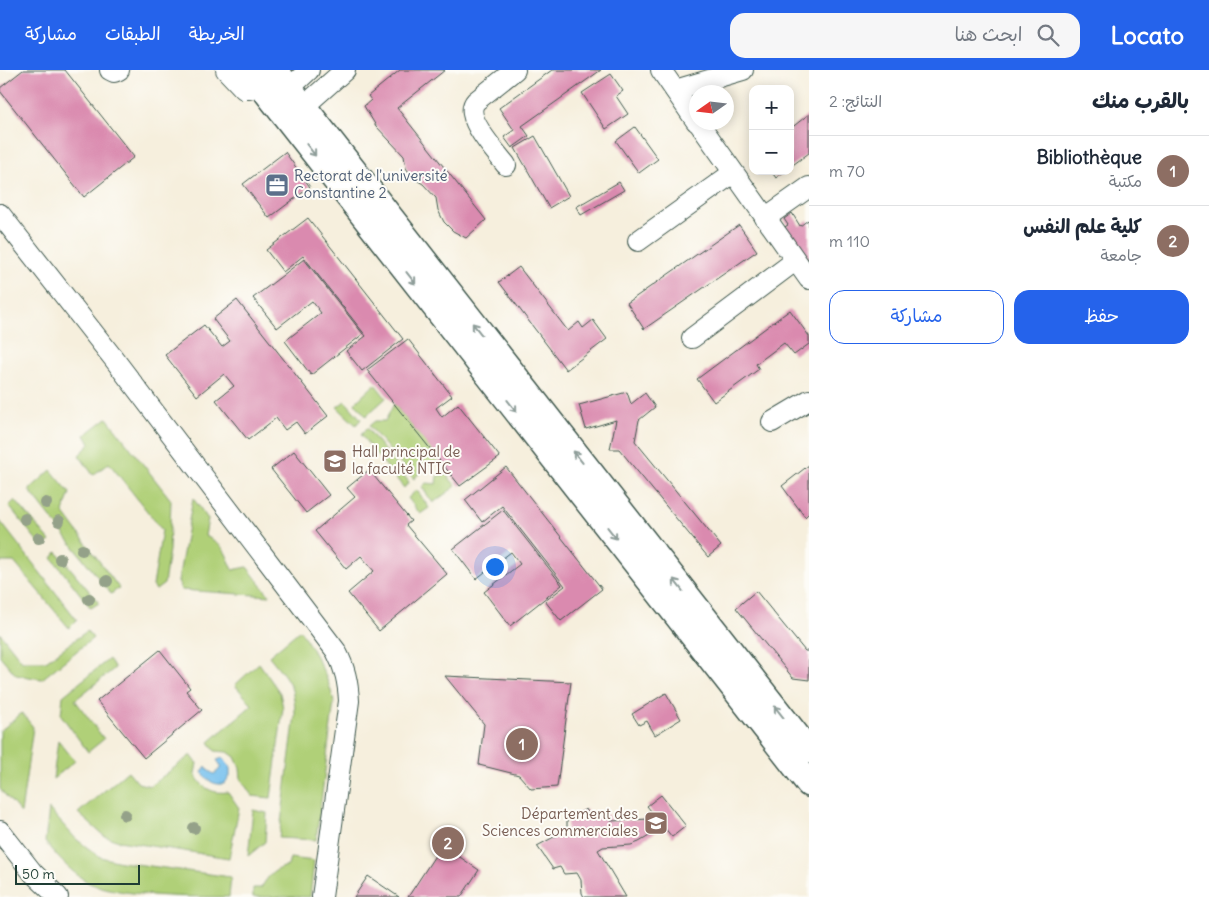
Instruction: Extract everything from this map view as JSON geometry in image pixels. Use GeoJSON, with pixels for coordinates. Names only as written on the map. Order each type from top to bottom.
{"type":"FeatureCollection","features":[{"type":"Feature","properties":{"kind":"main road"},"geometry":{"type":"LineString","coordinates":[[276,92],[809,751]]}},
{"type":"Feature","properties":{"kind":"main road"},"geometry":{"type":"LineString","coordinates":[[276,92],[809,784]]}},
{"type":"Feature","properties":{"kind":"street"},"geometry":{"type":"LineString","coordinates":[[110,70],[114,72],[119,70]]}},
{"type":"Feature","properties":{"kind":"street"},"geometry":{"type":"LineString","coordinates":[[226,70],[244,89],[276,92],[345,70]]}},
{"type":"Feature","properties":{"kind":"street"},"geometry":{"type":"LineString","coordinates":[[276,92],[308,70]]}},
{"type":"Feature","properties":{"kind":"street"},"geometry":{"type":"LineString","coordinates":[[506,165],[476,125],[472,111],[473,104],[476,101],[516,70]]}},
{"type":"Feature","properties":{"kind":"street"},"geometry":{"type":"LineString","coordinates":[[661,70],[689,110]]}},
{"type":"Feature","properties":{"kind":"street"},"geometry":{"type":"LineString","coordinates":[[675,90],[743,70]]}},
{"type":"Feature","properties":{"kind":"street"},"geometry":{"type":"LineString","coordinates":[[703,130],[809,280]]}},
{"type":"Feature","properties":{"kind":"street"},"geometry":{"type":"LineString","coordinates":[[638,241],[733,173]]}},
{"type":"Feature","properties":{"kind":"street"},"geometry":{"type":"LineString","coordinates":[[765,218],[809,187]]}},
{"type":"Feature","properties":{"kind":"street"},"geometry":{"type":"LineString","coordinates":[[0,214],[114,359],[336,651],[343,665],[348,681],[349,700],[322,897]]}},
{"type":"Feature","properties":{"kind":"street"},"geometry":{"type":"LineString","coordinates":[[692,338],[795,261]]}},
{"type":"Feature","properties":{"kind":"street"},"geometry":{"type":"LineString","coordinates":[[772,422],[809,400]]}},
{"type":"Feature","properties":{"kind":"street"},"geometry":{"type":"LineString","coordinates":[[0,831],[33,873],[58,897]]}},
{"type":"Feature","properties":{"kind":"green space"},"geometry":{"type":"Polygon","coordinates":[[[375,384],[386,398],[366,416],[355,403],[375,384]]]}},
{"type":"Feature","properties":{"kind":"green space"},"geometry":{"type":"Polygon","coordinates":[[[345,401],[361,419],[356,425],[337,407],[345,401]]]}},
{"type":"Feature","properties":{"kind":"green space"},"geometry":{"type":"Polygon","coordinates":[[[394,404],[439,459],[432,464],[422,465],[414,479],[369,426],[375,421],[385,421],[394,404]]]}},
{"type":"Feature","properties":{"kind":"green space"},"geometry":{"type":"Polygon","coordinates":[[[107,418],[171,500],[169,550],[164,584],[156,590],[153,586],[162,530],[109,463],[93,475],[79,455],[90,444],[85,435],[107,418]]]}},
{"type":"Feature","properties":{"kind":"green space"},"geometry":{"type":"Polygon","coordinates":[[[367,428],[409,482],[404,488],[361,435],[367,428]]]}},
{"type":"Feature","properties":{"kind":"green space"},"geometry":{"type":"Polygon","coordinates":[[[51,470],[70,493],[63,512],[119,588],[111,594],[29,490],[51,470]]]}},
{"type":"Feature","properties":{"kind":"green space"},"geometry":{"type":"Polygon","coordinates":[[[446,474],[456,486],[433,503],[422,487],[426,483],[436,484],[437,476],[446,474]]]}},
{"type":"Feature","properties":{"kind":"green space"},"geometry":{"type":"Polygon","coordinates":[[[417,490],[429,508],[420,514],[408,498],[417,490]]]}},
{"type":"Feature","properties":{"kind":"green space"},"geometry":{"type":"Polygon","coordinates":[[[193,498],[208,519],[205,536],[221,546],[233,570],[247,567],[270,596],[181,590],[178,581],[193,498]]]}},
{"type":"Feature","properties":{"kind":"green space"},"geometry":{"type":"Polygon","coordinates":[[[15,500],[50,541],[42,547],[9,506],[15,500]]]}},
{"type":"Feature","properties":{"kind":"green space"},"geometry":{"type":"Polygon","coordinates":[[[0,521],[77,620],[69,628],[14,562],[0,562],[0,521]]]}},
{"type":"Feature","properties":{"kind":"green space"},"geometry":{"type":"Polygon","coordinates":[[[57,552],[99,603],[91,608],[52,558],[57,552]]]}},
{"type":"Feature","properties":{"kind":"green space"},"geometry":{"type":"Polygon","coordinates":[[[300,630],[320,665],[334,702],[316,840],[279,838],[295,705],[289,682],[269,656],[300,630]]]}},
{"type":"Feature","properties":{"kind":"green space"},"geometry":{"type":"Polygon","coordinates":[[[87,631],[93,638],[42,679],[16,675],[0,656],[0,633],[22,661],[46,661],[87,631]]]}},
{"type":"Feature","properties":{"kind":"green space"},"geometry":{"type":"Polygon","coordinates":[[[109,659],[115,668],[75,700],[104,739],[88,752],[61,715],[63,696],[109,659]]]}},
{"type":"Feature","properties":{"kind":"green space"},"geometry":{"type":"Polygon","coordinates":[[[259,663],[280,693],[283,708],[271,798],[252,796],[241,779],[240,768],[235,757],[228,752],[215,751],[209,742],[252,705],[235,685],[259,663]]]}},
{"type":"Feature","properties":{"kind":"green space"},"geometry":{"type":"Polygon","coordinates":[[[22,713],[33,727],[21,813],[0,789],[0,731],[22,713]]]}},
{"type":"Feature","properties":{"kind":"green space"},"geometry":{"type":"Polygon","coordinates":[[[58,740],[75,761],[53,779],[58,740]]]}},
{"type":"Feature","properties":{"kind":"green space"},"geometry":{"type":"Polygon","coordinates":[[[191,755],[197,763],[195,774],[201,783],[212,791],[228,792],[239,808],[229,858],[119,841],[104,836],[78,813],[128,771],[138,783],[150,786],[191,755]]]}},
{"type":"Feature","properties":{"kind":"green space"},"geometry":{"type":"Polygon","coordinates":[[[49,809],[76,839],[100,857],[121,862],[231,877],[229,897],[138,894],[103,888],[89,883],[65,864],[45,842],[49,809]]]}},
{"type":"Feature","properties":{"kind":"green space"},"geometry":{"type":"Polygon","coordinates":[[[253,810],[267,813],[265,842],[248,856],[253,810]]]}},
{"type":"Feature","properties":{"kind":"green space"},"geometry":{"type":"Polygon","coordinates":[[[290,858],[314,861],[310,897],[253,897],[253,888],[261,888],[272,874],[288,866],[290,858]]]}},
{"type":"Feature","properties":{"kind":"water"},"geometry":{"type":"Polygon","coordinates":[[[223,758],[230,767],[230,776],[224,784],[214,783],[202,772],[206,766],[214,774],[221,766],[217,760],[223,758]]]}},
{"type":"Feature","properties":{"kind":"building"},"geometry":{"type":"Polygon","coordinates":[[[23,70],[65,70],[134,157],[84,197],[0,91],[0,88],[23,70]]]}},
{"type":"Feature","properties":{"kind":"building"},"geometry":{"type":"Polygon","coordinates":[[[400,70],[445,70],[397,108],[486,220],[466,238],[453,231],[444,222],[438,210],[436,198],[423,184],[413,178],[406,168],[404,156],[376,126],[364,106],[371,100],[368,96],[400,70]]]}},
{"type":"Feature","properties":{"kind":"building"},"geometry":{"type":"Polygon","coordinates":[[[552,70],[601,70],[522,126],[529,136],[512,148],[504,137],[514,130],[499,108],[552,70]]]}},
{"type":"Feature","properties":{"kind":"building"},"geometry":{"type":"Polygon","coordinates":[[[611,74],[623,91],[616,96],[628,114],[606,129],[582,93],[611,74]]]}},
{"type":"Feature","properties":{"kind":"building"},"geometry":{"type":"Polygon","coordinates":[[[809,114],[809,153],[794,164],[794,130],[794,126],[809,114]]]}},
{"type":"Feature","properties":{"kind":"building"},"geometry":{"type":"Polygon","coordinates":[[[635,127],[658,159],[639,173],[616,141],[635,127]]]}},
{"type":"Feature","properties":{"kind":"building"},"geometry":{"type":"Polygon","coordinates":[[[535,136],[569,196],[549,208],[515,148],[535,136]]]}},
{"type":"Feature","properties":{"kind":"building","name":"Rectorat de l'université Constantine 2"},"geometry":{"type":"Polygon","coordinates":[[[285,152],[310,187],[269,218],[243,184],[285,152]]]}},
{"type":"Feature","properties":{"kind":"building"},"geometry":{"type":"Polygon","coordinates":[[[619,182],[624,190],[581,215],[576,207],[619,182]]]}},
{"type":"Feature","properties":{"kind":"building"},"geometry":{"type":"Polygon","coordinates":[[[792,213],[800,226],[808,220],[809,222],[809,267],[783,228],[788,225],[784,219],[792,213]]]}},
{"type":"Feature","properties":{"kind":"building"},"geometry":{"type":"Polygon","coordinates":[[[308,218],[403,339],[362,371],[346,351],[366,336],[303,256],[283,272],[266,250],[308,218]]]}},
{"type":"Feature","properties":{"kind":"building"},"geometry":{"type":"Polygon","coordinates":[[[739,225],[757,251],[644,329],[627,303],[739,225]]]}},
{"type":"Feature","properties":{"kind":"building"},"geometry":{"type":"Polygon","coordinates":[[[304,259],[363,334],[311,375],[285,341],[321,313],[312,301],[277,328],[253,298],[304,259]]]}},
{"type":"Feature","properties":{"kind":"building"},"geometry":{"type":"Polygon","coordinates":[[[519,267],[568,331],[579,322],[583,328],[593,320],[607,339],[566,370],[499,282],[519,267]]]}},
{"type":"Feature","properties":{"kind":"building"},"geometry":{"type":"Polygon","coordinates":[[[237,300],[328,416],[305,434],[296,422],[285,430],[276,418],[248,440],[216,400],[234,386],[224,374],[197,396],[165,355],[204,325],[222,347],[230,341],[213,319],[237,300]]]}},
{"type":"Feature","properties":{"kind":"building"},"geometry":{"type":"Polygon","coordinates":[[[790,310],[809,336],[809,344],[794,355],[784,343],[756,364],[759,369],[714,402],[697,379],[790,310]]]}},
{"type":"Feature","properties":{"kind":"building"},"geometry":{"type":"Polygon","coordinates":[[[408,339],[452,396],[436,408],[442,417],[458,404],[500,457],[460,486],[367,370],[408,339]]]}},
{"type":"Feature","properties":{"kind":"building"},"geometry":{"type":"Polygon","coordinates":[[[627,392],[631,404],[645,393],[655,407],[639,420],[635,441],[721,546],[708,557],[619,449],[610,449],[616,420],[586,429],[579,405],[627,392]]]}},
{"type":"Feature","properties":{"kind":"building"},"geometry":{"type":"Polygon","coordinates":[[[294,451],[329,495],[306,513],[271,469],[294,451]]]}},
{"type":"Feature","properties":{"kind":"building"},"geometry":{"type":"Polygon","coordinates":[[[809,465],[809,513],[805,517],[782,486],[809,465]]]}},
{"type":"Feature","properties":{"kind":"building"},"geometry":{"type":"Polygon","coordinates":[[[506,467],[602,589],[561,621],[545,601],[565,586],[502,506],[482,522],[465,500],[506,467]]]}},
{"type":"Feature","properties":{"kind":"building"},"geometry":{"type":"Polygon","coordinates":[[[369,470],[411,521],[406,525],[447,574],[379,631],[348,593],[374,571],[361,556],[346,569],[315,531],[355,497],[347,488],[369,470]]]}},
{"type":"Feature","properties":{"kind":"building"},"geometry":{"type":"Polygon","coordinates":[[[503,510],[562,585],[510,626],[484,592],[520,564],[511,552],[476,579],[453,549],[503,510]]]}},
{"type":"Feature","properties":{"kind":"building"},"geometry":{"type":"Polygon","coordinates":[[[756,591],[805,651],[809,651],[809,680],[793,678],[736,608],[756,591]]]}},
{"type":"Feature","properties":{"kind":"building"},"geometry":{"type":"Polygon","coordinates":[[[160,650],[190,688],[186,691],[202,710],[144,758],[97,701],[160,650]]]}},
{"type":"Feature","properties":{"kind":"building"},"geometry":{"type":"Polygon","coordinates":[[[445,676],[571,682],[557,787],[531,789],[519,775],[479,765],[484,724],[445,676]]]}},
{"type":"Feature","properties":{"kind":"building"},"geometry":{"type":"Polygon","coordinates":[[[666,693],[681,719],[655,735],[647,721],[639,725],[632,714],[666,693]]]}},
{"type":"Feature","properties":{"kind":"building"},"geometry":{"type":"Polygon","coordinates":[[[661,795],[686,826],[672,837],[647,806],[661,795]]]}},
{"type":"Feature","properties":{"kind":"building"},"geometry":{"type":"Polygon","coordinates":[[[586,809],[592,819],[605,811],[611,821],[649,819],[653,816],[661,829],[631,845],[603,847],[598,850],[626,897],[584,897],[581,880],[577,873],[564,874],[560,867],[553,869],[537,846],[567,830],[567,820],[586,809]]]}},
{"type":"Feature","properties":{"kind":"building"},"geometry":{"type":"Polygon","coordinates":[[[442,845],[479,870],[461,897],[408,897],[442,845]]]}},
{"type":"Feature","properties":{"kind":"building"},"geometry":{"type":"Polygon","coordinates":[[[368,876],[399,897],[354,897],[368,876]]]}},
{"type":"Feature","properties":{"kind":"place","name":"Rectorat de l'université Constantine 2"},"geometry":{"type":"Point","coordinates":[277,185]}},
{"type":"Feature","properties":{"kind":"place","name":"Hall principal de la faculté NTIC"},"geometry":{"type":"Point","coordinates":[335,461]}},
{"type":"Feature","properties":{"kind":"place","name":"Bibliothèque"},"geometry":{"type":"Point","coordinates":[522,744]}},
{"type":"Feature","properties":{"kind":"place","name":"Département des Sciences commerciales"},"geometry":{"type":"Point","coordinates":[656,823]}},
{"type":"Feature","properties":{"kind":"place","name":"كلية علم النفس"},"geometry":{"type":"Point","coordinates":[448,843]}}]}
